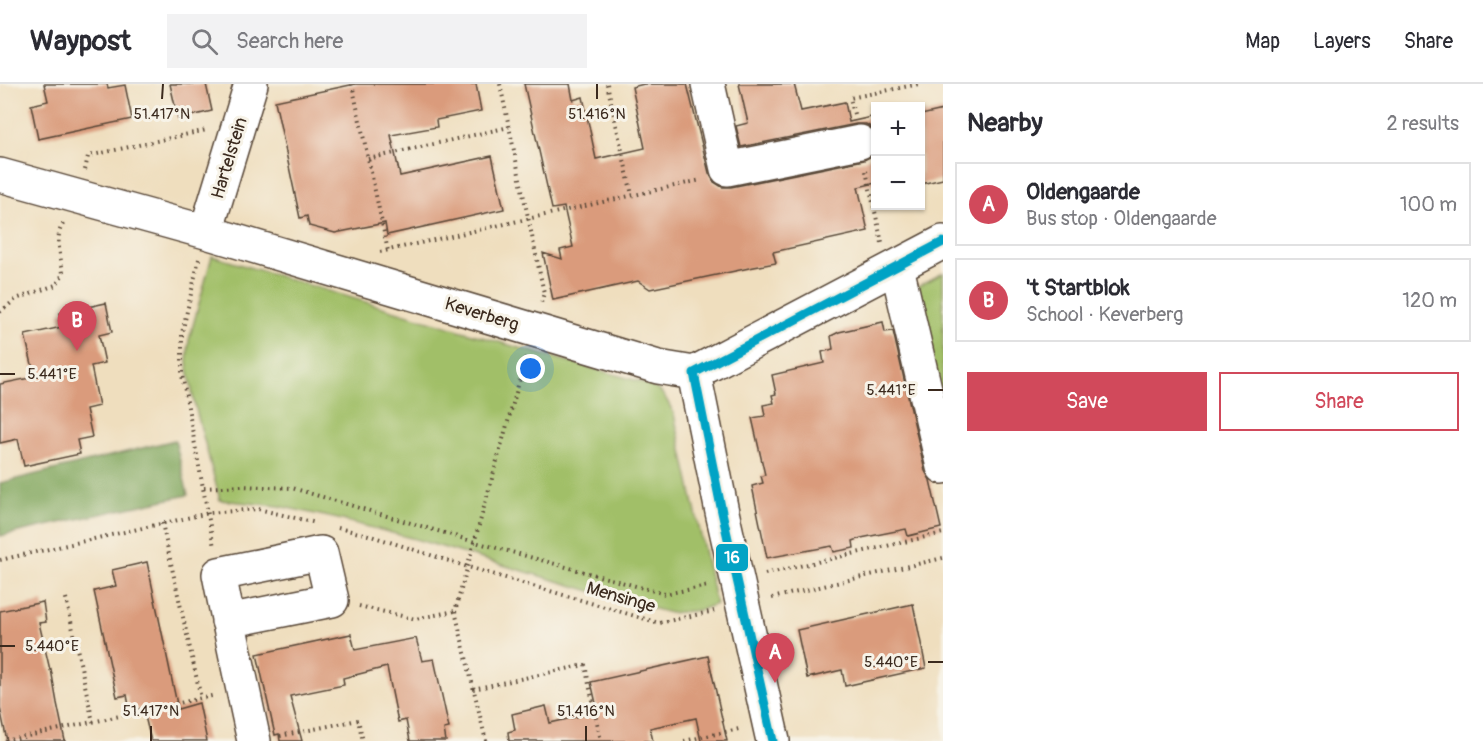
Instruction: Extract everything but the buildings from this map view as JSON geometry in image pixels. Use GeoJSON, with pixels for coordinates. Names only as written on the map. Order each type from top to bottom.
{"type":"FeatureCollection","features":[{"type":"Feature","properties":{"kind":"street","name":"Hartelstein"},"geometry":{"type":"LineString","coordinates":[[206,232],[251,84]]}},
{"type":"Feature","properties":{"kind":"street"},"geometry":{"type":"LineString","coordinates":[[708,84],[727,169],[860,142]]}},
{"type":"Feature","properties":{"kind":"street","name":"Keverberg"},"geometry":{"type":"LineString","coordinates":[[0,175],[206,232],[658,367],[694,373]]}},
{"type":"Feature","properties":{"kind":"street"},"geometry":{"type":"LineString","coordinates":[[773,741],[694,373],[890,255],[943,242]]}},
{"type":"Feature","properties":{"kind":"street"},"geometry":{"type":"LineString","coordinates":[[890,255],[943,467]]}},
{"type":"Feature","properties":{"kind":"street"},"geometry":{"type":"LineString","coordinates":[[228,621],[332,600],[321,553],[219,574],[228,621],[242,689],[266,739]]}},
{"type":"Feature","properties":{"kind":"path"},"geometry":{"type":"LineString","coordinates":[[352,84],[388,251]]}},
{"type":"Feature","properties":{"kind":"path"},"geometry":{"type":"LineString","coordinates":[[486,741],[455,611],[544,293],[500,84]]}},
{"type":"Feature","properties":{"kind":"path"},"geometry":{"type":"LineString","coordinates":[[607,84],[632,195]]}},
{"type":"Feature","properties":{"kind":"path"},"geometry":{"type":"LineString","coordinates":[[890,255],[850,98],[919,84]]}},
{"type":"Feature","properties":{"kind":"path"},"geometry":{"type":"LineString","coordinates":[[84,172],[88,156],[240,122]]}},
{"type":"Feature","properties":{"kind":"path"},"geometry":{"type":"LineString","coordinates":[[368,159],[509,127]]}},
{"type":"Feature","properties":{"kind":"path"},"geometry":{"type":"LineString","coordinates":[[372,254],[723,174],[727,169]]}},
{"type":"Feature","properties":{"kind":"path"},"geometry":{"type":"LineString","coordinates":[[0,312],[16,299],[56,285],[63,274],[58,237],[60,228]]}},
{"type":"Feature","properties":{"kind":"path"},"geometry":{"type":"LineString","coordinates":[[206,232],[182,333],[182,375],[219,574]]}},
{"type":"Feature","properties":{"kind":"path"},"geometry":{"type":"LineString","coordinates":[[204,488],[242,486],[292,488],[475,542],[665,594],[740,593],[943,534]]}},
{"type":"Feature","properties":{"kind":"path"},"geometry":{"type":"LineString","coordinates":[[0,560],[209,513]]}},
{"type":"Feature","properties":{"kind":"path"},"geometry":{"type":"LineString","coordinates":[[162,523],[201,698]]}},
{"type":"Feature","properties":{"kind":"path","name":"Mensinge"},"geometry":{"type":"LineString","coordinates":[[468,567],[658,623],[740,593],[943,558]]}},
{"type":"Feature","properties":{"kind":"path"},"geometry":{"type":"LineString","coordinates":[[66,597],[93,722]]}},
{"type":"Feature","properties":{"kind":"path"},"geometry":{"type":"LineString","coordinates":[[332,600],[415,619],[455,611]]}},
{"type":"Feature","properties":{"kind":"path"},"geometry":{"type":"LineString","coordinates":[[473,689],[585,665],[601,741]]}},
{"type":"Feature","properties":{"kind":"path"},"geometry":{"type":"LineString","coordinates":[[5,741],[242,689]]}},
{"type":"Feature","properties":{"kind":"path"},"geometry":{"type":"LineString","coordinates":[[266,739],[358,720],[363,741]]}},
{"type":"Feature","properties":{"kind":"path"},"geometry":{"type":"LineString","coordinates":[[684,741],[739,729]]}},
{"type":"Feature","properties":{"kind":"green space"},"geometry":{"type":"Polygon","coordinates":[[[212,256],[638,381],[657,389],[664,396],[674,414],[716,604],[700,610],[670,613],[338,519],[279,506],[220,500],[194,402],[187,362],[189,340],[212,256]]]}},
{"type":"Feature","properties":{"kind":"green space"},"geometry":{"type":"Polygon","coordinates":[[[943,273],[943,427],[913,289],[943,273]]]}},
{"type":"Feature","properties":{"kind":"green space"},"geometry":{"type":"Polygon","coordinates":[[[175,440],[188,495],[0,536],[0,483],[175,440]]]}},
{"type":"Feature","properties":{"kind":"transit line","name":"16"},"geometry":{"type":"LineString","coordinates":[[694,373],[943,242]]}},
{"type":"Feature","properties":{"kind":"transit line","name":"16"},"geometry":{"type":"LineString","coordinates":[[694,373],[773,741]]}},
{"type":"Feature","properties":{"kind":"place","name":"'t Startblok"},"geometry":{"type":"Point","coordinates":[77,351]}},
{"type":"Feature","properties":{"kind":"place","name":"Oldengaarde"},"geometry":{"type":"Point","coordinates":[775,683]}}]}
